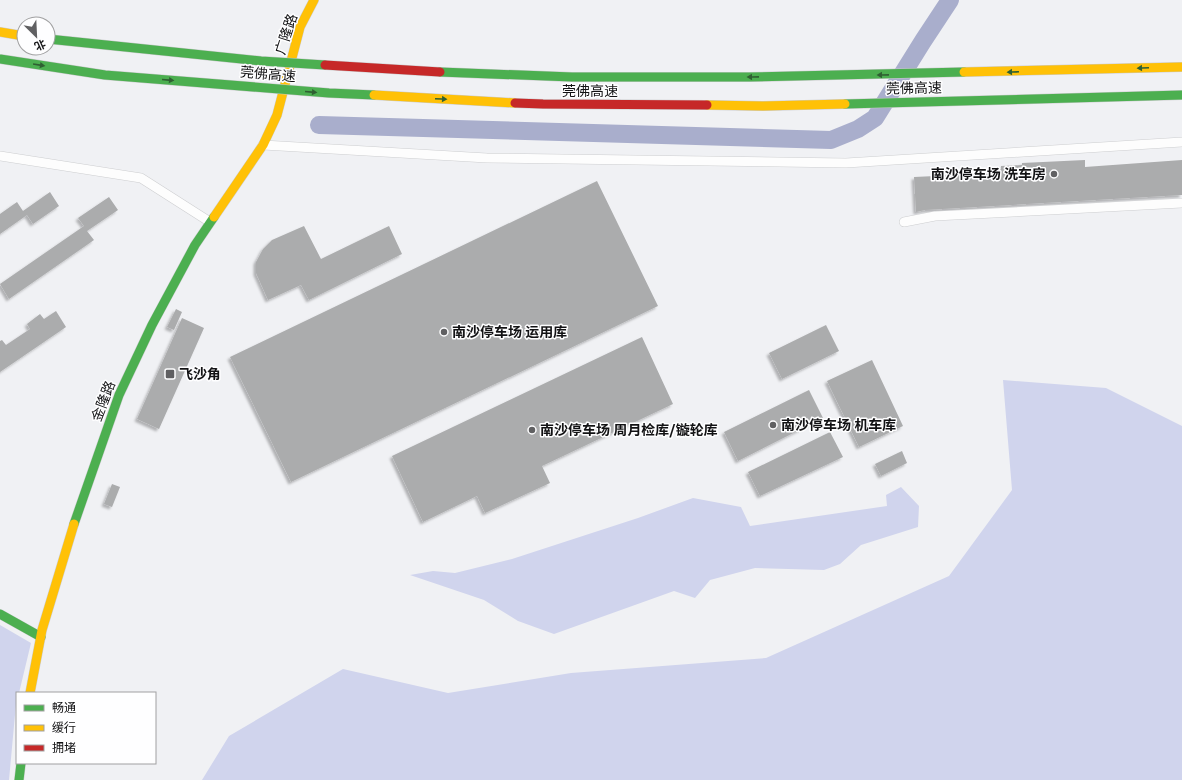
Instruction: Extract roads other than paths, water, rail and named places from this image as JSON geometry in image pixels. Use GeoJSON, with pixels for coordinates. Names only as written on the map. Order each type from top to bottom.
{"type":"FeatureCollection","features":[{"type":"Feature","properties":{"kind":"main road","name":"广隆路"},"geometry":{"type":"LineString","coordinates":[[263,145],[277,115],[300,27],[314,0]]}},
{"type":"Feature","properties":{"kind":"main road"},"geometry":{"type":"LineString","coordinates":[[0,32],[16,35]]}},
{"type":"Feature","properties":{"kind":"main road","name":"莞佛高速"},"geometry":{"type":"LineString","coordinates":[[56,40],[269,62],[394,70],[572,77],[757,77],[1182,67]]}},
{"type":"Feature","properties":{"kind":"main road","name":"莞佛高速"},"geometry":{"type":"LineString","coordinates":[[0,59],[113,76],[329,93],[543,104],[763,106],[1182,95]]}},
{"type":"Feature","properties":{"kind":"main road","name":"金隆路"},"geometry":{"type":"LineString","coordinates":[[30,692],[41,637],[71,533],[119,395],[152,324],[195,245],[263,145]]}},
{"type":"Feature","properties":{"kind":"main road"},"geometry":{"type":"LineString","coordinates":[[0,614],[41,637]]}},
{"type":"Feature","properties":{"kind":"main road"},"geometry":{"type":"LineString","coordinates":[[19,780],[21,764]]}},
{"type":"Feature","properties":{"kind":"street"},"geometry":{"type":"LineString","coordinates":[[263,145],[487,158],[846,163],[1182,142]]}},
{"type":"Feature","properties":{"kind":"street"},"geometry":{"type":"LineString","coordinates":[[0,156],[141,178],[210,222]]}},
{"type":"Feature","properties":{"kind":"street"},"geometry":{"type":"LineString","coordinates":[[904,222],[935,216],[1182,203]]}},
{"type":"Feature","properties":{"kind":"waterway"},"geometry":{"type":"LineString","coordinates":[[319,125],[831,140],[858,129],[875,118],[950,0]]}},
{"type":"Feature","properties":{"kind":"place","name":"南沙停车场 洗车房"},"geometry":{"type":"Point","coordinates":[1054,174]}},
{"type":"Feature","properties":{"kind":"place","name":"南沙停车场 运用库"},"geometry":{"type":"Point","coordinates":[444,332]}},
{"type":"Feature","properties":{"kind":"place","name":"飞沙角"},"geometry":{"type":"Point","coordinates":[170,374]}},
{"type":"Feature","properties":{"kind":"place","name":"南沙停车场 机车库"},"geometry":{"type":"Point","coordinates":[773,425]}},
{"type":"Feature","properties":{"kind":"place","name":"南沙停车场 周月检库/镟轮库"},"geometry":{"type":"Point","coordinates":[532,430]}}]}
